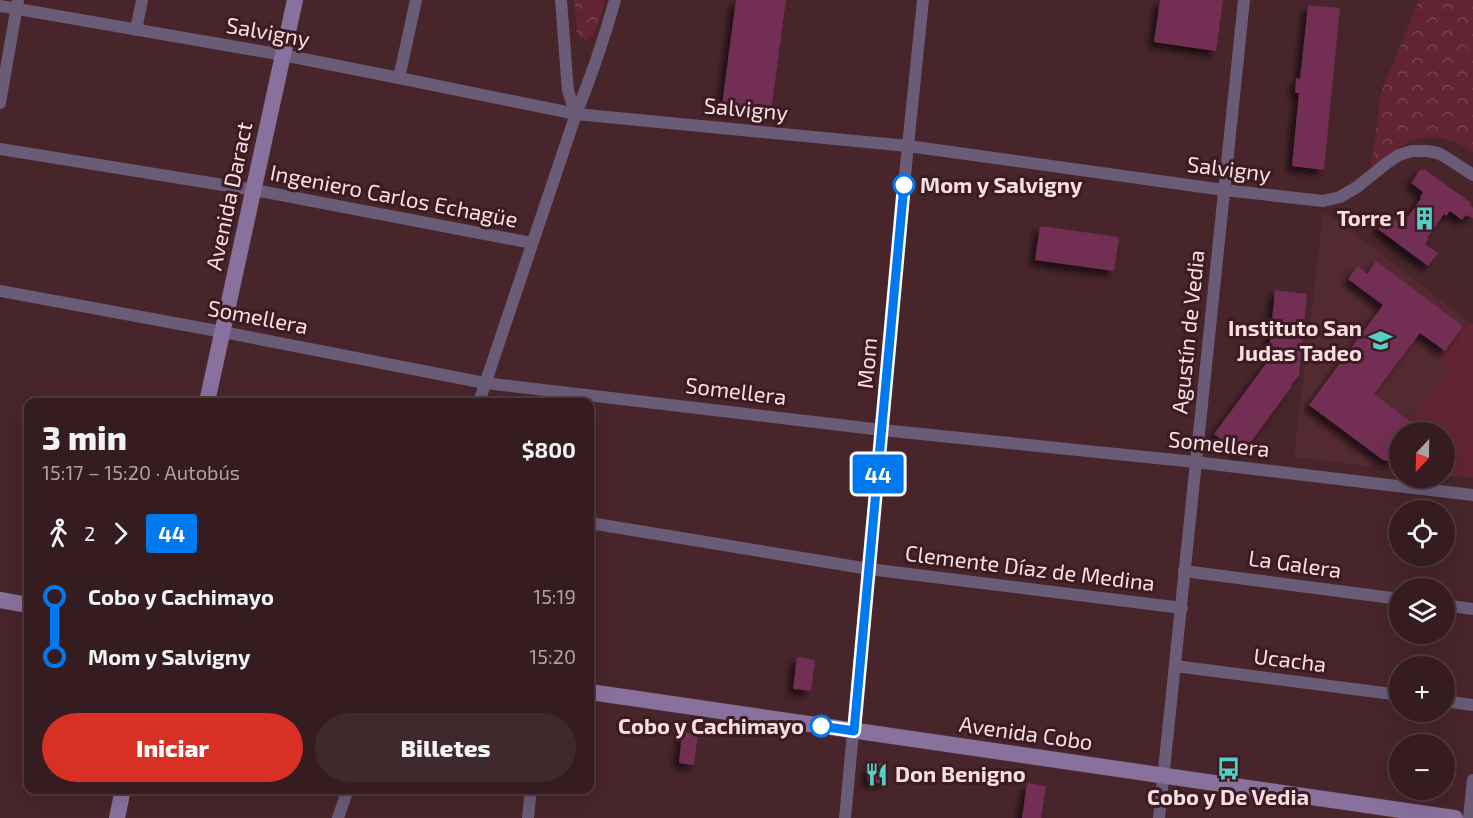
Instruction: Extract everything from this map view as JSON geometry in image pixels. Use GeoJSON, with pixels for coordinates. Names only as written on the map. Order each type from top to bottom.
{"type":"FeatureCollection","features":[{"type":"Feature","properties":{"kind":"main road","name":"Avenida Daract"},"geometry":{"type":"LineString","coordinates":[[208,398],[295,0]]}},
{"type":"Feature","properties":{"kind":"main road"},"geometry":{"type":"LineString","coordinates":[[0,600],[24,604]]}},
{"type":"Feature","properties":{"kind":"main road","name":"Avenida Cobo"},"geometry":{"type":"LineString","coordinates":[[594,693],[1455,818]]}},
{"type":"Feature","properties":{"kind":"main road"},"geometry":{"type":"LineString","coordinates":[[117,818],[122,794]]}},
{"type":"Feature","properties":{"kind":"street"},"geometry":{"type":"LineString","coordinates":[[136,30],[142,0]]}},
{"type":"Feature","properties":{"kind":"street"},"geometry":{"type":"LineString","coordinates":[[399,78],[416,0]]}},
{"type":"Feature","properties":{"kind":"street"},"geometry":{"type":"LineString","coordinates":[[561,0],[568,91],[576,114]]}},
{"type":"Feature","properties":{"kind":"street"},"geometry":{"type":"LineString","coordinates":[[480,398],[576,114],[590,80],[615,0]]}},
{"type":"Feature","properties":{"kind":"street","name":"Mom"},"geometry":{"type":"LineString","coordinates":[[845,818],[923,0]]}},
{"type":"Feature","properties":{"kind":"street","name":"Agustín de Vedia"},"geometry":{"type":"LineString","coordinates":[[1159,818],[1244,0]]}},
{"type":"Feature","properties":{"kind":"street"},"geometry":{"type":"LineString","coordinates":[[0,103],[17,4]]}},
{"type":"Feature","properties":{"kind":"street","name":"Salvigny"},"geometry":{"type":"LineString","coordinates":[[0,6],[17,4],[136,30],[283,55],[576,114],[908,146],[1224,190],[1323,201],[1340,197],[1358,187],[1399,155],[1427,150],[1447,158],[1473,175]]}},
{"type":"Feature","properties":{"kind":"street","name":"Ingeniero Carlos Echagüe"},"geometry":{"type":"LineString","coordinates":[[0,149],[254,190],[532,243]]}},
{"type":"Feature","properties":{"kind":"street","name":"Somellera"},"geometry":{"type":"LineString","coordinates":[[0,291],[570,397]]}},
{"type":"Feature","properties":{"kind":"street","name":"Somellera"},"geometry":{"type":"LineString","coordinates":[[594,400],[1195,462],[1473,495]]}},
{"type":"Feature","properties":{"kind":"street","name":"Clemente Díaz de Medina"},"geometry":{"type":"LineString","coordinates":[[594,524],[869,569],[1182,608]]}},
{"type":"Feature","properties":{"kind":"street","name":"La Galera"},"geometry":{"type":"LineString","coordinates":[[1184,571],[1389,598]]}},
{"type":"Feature","properties":{"kind":"street"},"geometry":{"type":"LineString","coordinates":[[1455,607],[1473,609]]}},
{"type":"Feature","properties":{"kind":"street","name":"Ucacha"},"geometry":{"type":"LineString","coordinates":[[1175,666],[1389,694]]}},
{"type":"Feature","properties":{"kind":"street"},"geometry":{"type":"LineString","coordinates":[[1455,703],[1473,705]]}},
{"type":"Feature","properties":{"kind":"street"},"geometry":{"type":"LineString","coordinates":[[1469,818],[1473,780]]}},
{"type":"Feature","properties":{"kind":"street"},"geometry":{"type":"LineString","coordinates":[[338,818],[346,794]]}},
{"type":"Feature","properties":{"kind":"street"},"geometry":{"type":"LineString","coordinates":[[528,818],[530,794]]}},
{"type":"Feature","properties":{"kind":"shaded area","name":"Instituto San Judas Tadeo"},"geometry":{"type":"Polygon","coordinates":[[[1323,214],[1330,215],[1468,321],[1438,361],[1450,370],[1412,422],[1389,422],[1389,469],[1294,457],[1323,214]]]}},
{"type":"Feature","properties":{"kind":"green space"},"geometry":{"type":"Polygon","coordinates":[[[574,0],[605,0],[594,35],[587,40],[579,37],[577,33],[574,0]]]}},
{"type":"Feature","properties":{"kind":"green space"},"geometry":{"type":"Polygon","coordinates":[[[1419,0],[1473,0],[1473,152],[1457,143],[1428,137],[1399,147],[1371,169],[1381,93],[1419,0]]]}},
{"type":"Feature","properties":{"kind":"green space"},"geometry":{"type":"Polygon","coordinates":[[[1468,321],[1473,324],[1473,478],[1455,476],[1455,422],[1412,422],[1449,370],[1438,361],[1468,321]]]}},
{"type":"Feature","properties":{"kind":"building"},"geometry":{"type":"Polygon","coordinates":[[[736,0],[786,0],[771,112],[722,105],[736,0]]]}},
{"type":"Feature","properties":{"kind":"building"},"geometry":{"type":"Polygon","coordinates":[[[1160,0],[1223,0],[1216,51],[1154,42],[1160,0]]]}},
{"type":"Feature","properties":{"kind":"building"},"geometry":{"type":"Polygon","coordinates":[[[1308,5],[1340,8],[1324,170],[1292,166],[1299,93],[1295,93],[1296,78],[1300,79],[1308,5]]]}},
{"type":"Feature","properties":{"kind":"building","name":"Torre 1"},"geometry":{"type":"Polygon","coordinates":[[[1421,169],[1471,203],[1473,208],[1473,218],[1466,215],[1462,220],[1450,211],[1446,216],[1444,214],[1425,244],[1438,253],[1428,266],[1378,229],[1388,215],[1400,224],[1413,210],[1423,192],[1411,183],[1421,169]]]}},
{"type":"Feature","properties":{"kind":"building"},"geometry":{"type":"Polygon","coordinates":[[[1040,226],[1119,237],[1114,271],[1035,260],[1040,226]]]}},
{"type":"Feature","properties":{"kind":"building"},"geometry":{"type":"Polygon","coordinates":[[[1376,261],[1463,326],[1445,351],[1420,333],[1374,394],[1411,422],[1389,422],[1389,461],[1383,460],[1309,405],[1383,305],[1348,279],[1358,266],[1367,274],[1376,261]]]}},
{"type":"Feature","properties":{"kind":"building"},"geometry":{"type":"Polygon","coordinates":[[[1275,290],[1307,294],[1299,375],[1242,454],[1214,434],[1268,361],[1275,290]]]}},
{"type":"Feature","properties":{"kind":"building"},"geometry":{"type":"Polygon","coordinates":[[[797,657],[815,660],[811,691],[793,689],[797,657]]]}},
{"type":"Feature","properties":{"kind":"building"},"geometry":{"type":"Polygon","coordinates":[[[682,732],[698,734],[694,765],[679,763],[682,732]]]}},
{"type":"Feature","properties":{"kind":"building","name":"Don Benigno"},"geometry":{"type":"Polygon","coordinates":[[[875,762],[886,764],[884,784],[867,781],[869,766],[875,762]]]}},
{"type":"Feature","properties":{"kind":"building"},"geometry":{"type":"Polygon","coordinates":[[[1027,783],[1046,786],[1041,818],[1022,818],[1027,783]]]}},
{"type":"Feature","properties":{"kind":"bus line","name":"44"},"geometry":{"type":"LineString","coordinates":[[821,726],[854,731],[904,185]]}},
{"type":"Feature","properties":{"kind":"place","name":"Mom y Salvigny"},"geometry":{"type":"Point","coordinates":[904,185]}},
{"type":"Feature","properties":{"kind":"place","name":"Torre 1"},"geometry":{"type":"Point","coordinates":[1424,218]}},
{"type":"Feature","properties":{"kind":"place","name":"Instituto San Judas Tadeo"},"geometry":{"type":"Point","coordinates":[1380,341]}},
{"type":"Feature","properties":{"kind":"place","name":"Cobo y Cachimayo"},"geometry":{"type":"Point","coordinates":[821,726]}},
{"type":"Feature","properties":{"kind":"place","name":"Cobo y De Vedia"},"geometry":{"type":"Point","coordinates":[1228,768]}},
{"type":"Feature","properties":{"kind":"place","name":"Don Benigno"},"geometry":{"type":"Point","coordinates":[877,774]}}]}
